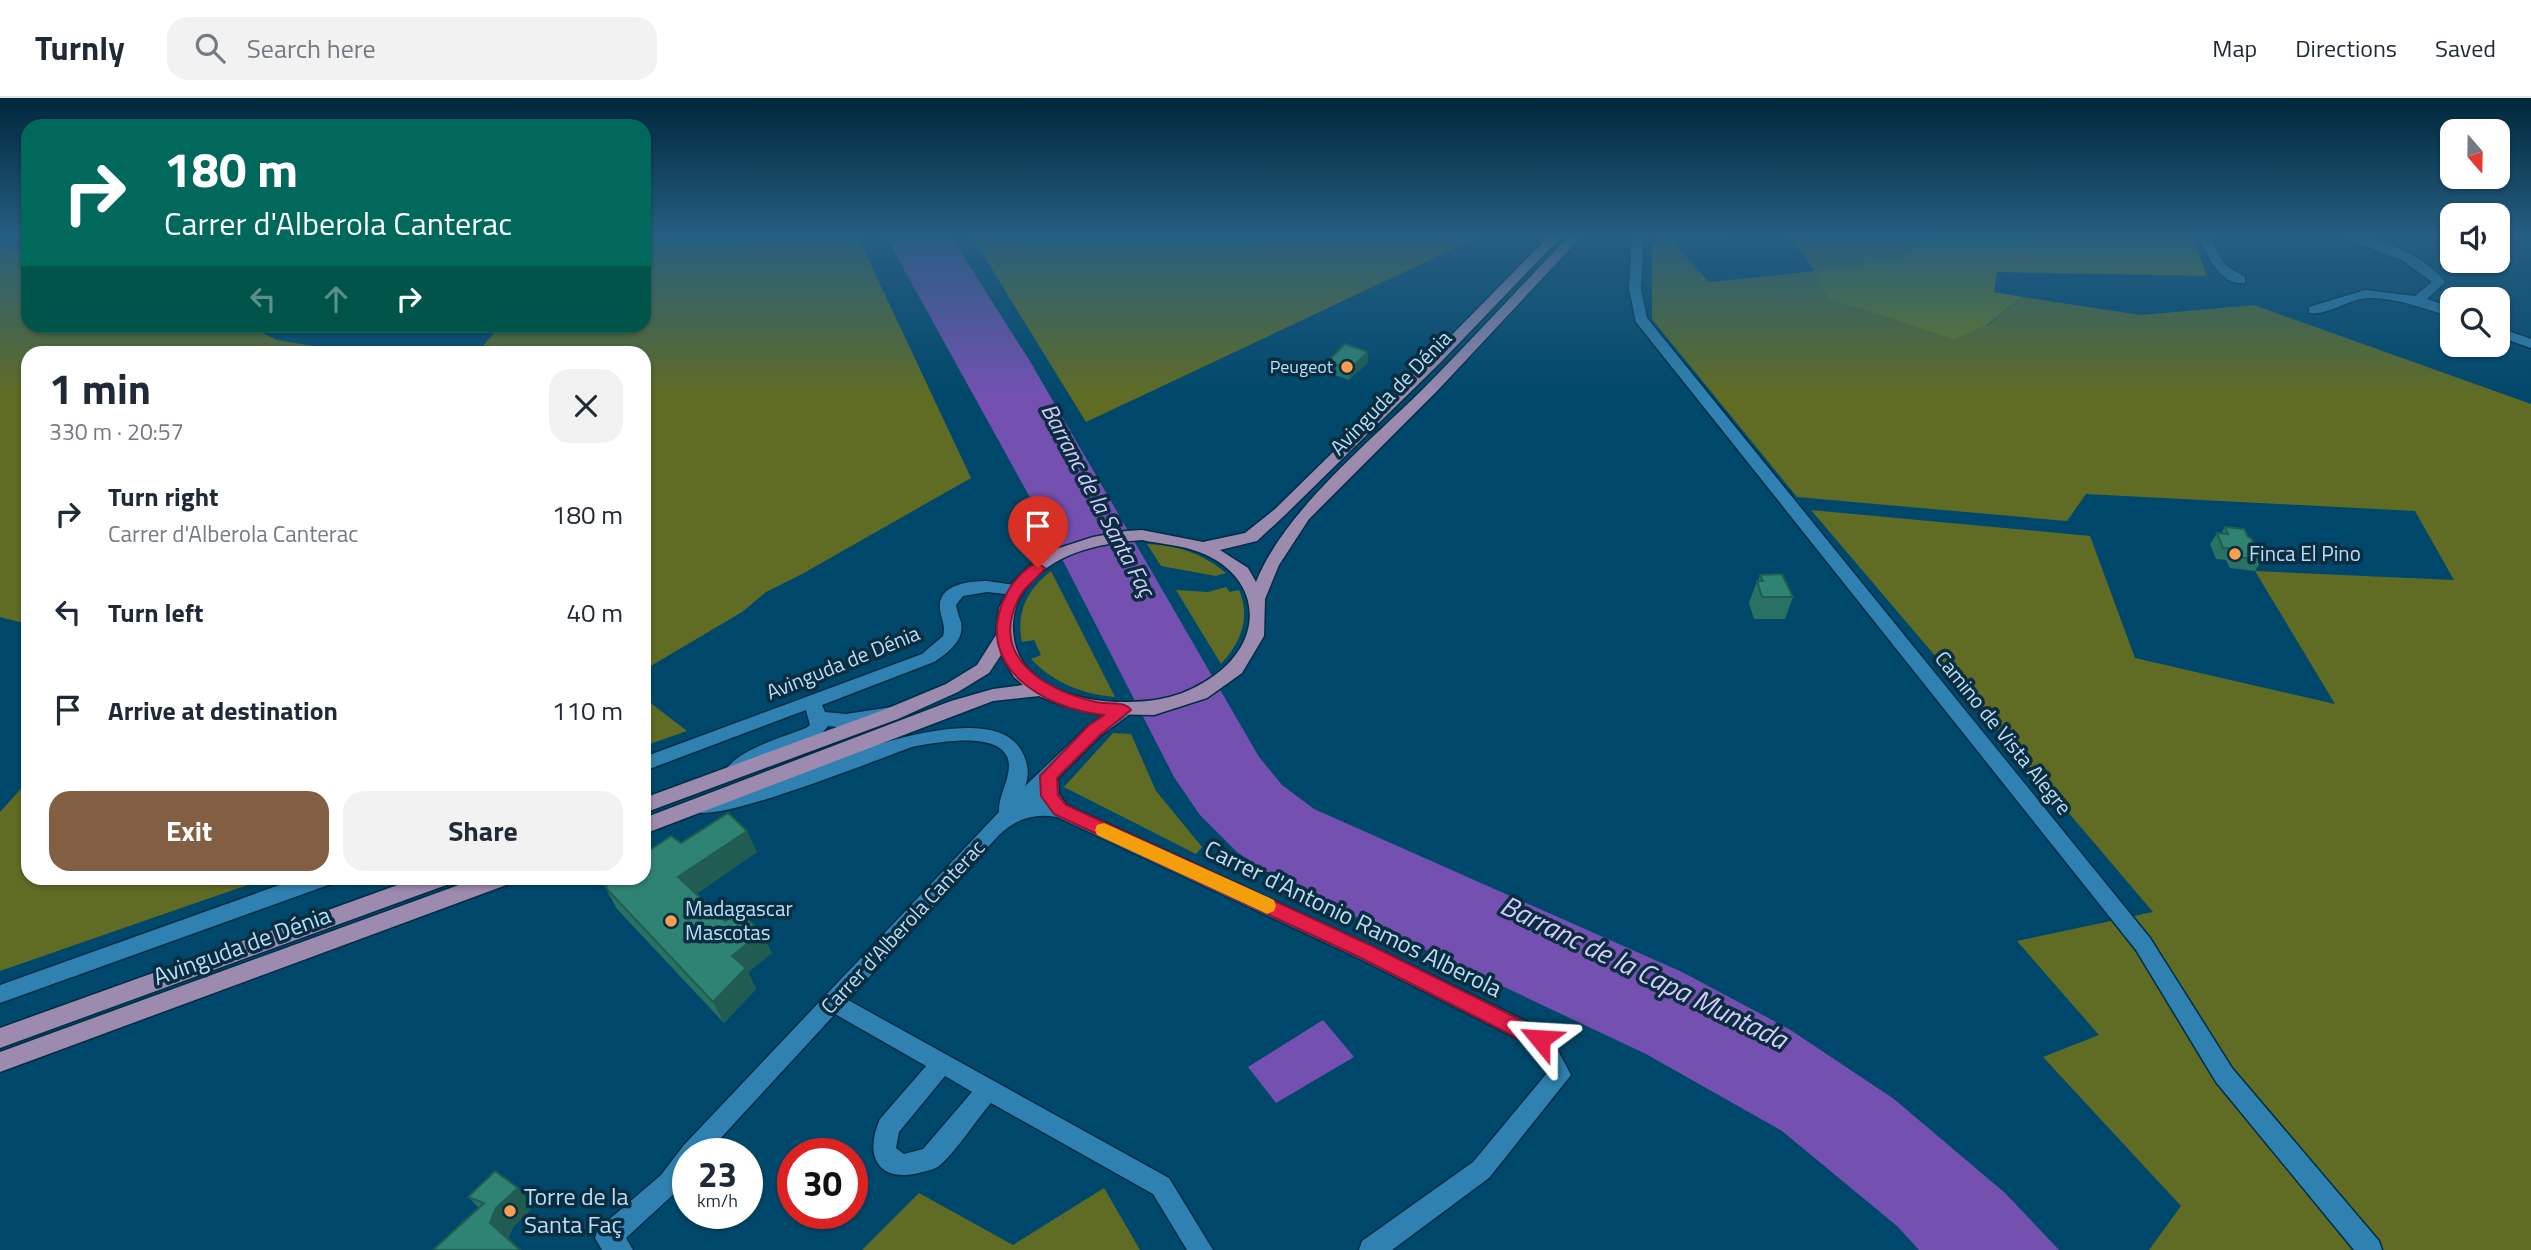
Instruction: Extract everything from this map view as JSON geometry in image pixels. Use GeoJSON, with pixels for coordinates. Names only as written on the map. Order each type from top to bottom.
{"type":"FeatureCollection","features":[{"type":"Feature","properties":{"kind":"main road","name":"Avinguda de Dénia"},"geometry":{"type":"LineString","coordinates":[[1203,547],[1229,544],[1251,537],[1436,360],[1505,289]]}},
{"type":"Feature","properties":{"kind":"main road","name":"Avinguda de Dénia"},"geometry":{"type":"LineString","coordinates":[[1258,598],[1272,564],[1304,516],[1526,289]]}},
{"type":"Feature","properties":{"kind":"main road"},"geometry":{"type":"LineString","coordinates":[[1122,536],[1174,539],[1203,547],[1235,565],[1246,577],[1258,598],[1260,621],[1254,645],[1245,660],[1224,679],[1181,701],[1127,710],[1078,705],[1041,689],[1019,671],[1011,660],[1003,638],[1004,613],[1015,590],[1047,561],[1082,545],[1122,536]]}},
{"type":"Feature","properties":{"kind":"main road"},"geometry":{"type":"LineString","coordinates":[[651,804],[892,714],[968,680],[983,668],[1003,638]]}},
{"type":"Feature","properties":{"kind":"main road"},"geometry":{"type":"LineString","coordinates":[[651,823],[957,706],[993,695],[1041,689]]}},
{"type":"Feature","properties":{"kind":"main road","name":"Avinguda de Dénia"},"geometry":{"type":"LineString","coordinates":[[0,1038],[423,885]]}},
{"type":"Feature","properties":{"kind":"main road","name":"Avinguda de Dénia"},"geometry":{"type":"LineString","coordinates":[[0,1062],[483,885]]}},
{"type":"Feature","properties":{"kind":"street","name":"Camino de Vista Alegre"},"geometry":{"type":"LineString","coordinates":[[1634,289],[1641,319],[2143,944],[2224,1075],[2370,1250]]}},
{"type":"Feature","properties":{"kind":"street"},"geometry":{"type":"LineString","coordinates":[[2417,300],[2431,289]]}},
{"type":"Feature","properties":{"kind":"street"},"geometry":{"type":"LineString","coordinates":[[2314,310],[2365,294],[2417,300],[2440,309]]}},
{"type":"Feature","properties":{"kind":"street"},"geometry":{"type":"LineString","coordinates":[[2510,336],[2531,344]]}},
{"type":"Feature","properties":{"kind":"street","name":"Avinguda de Dénia"},"geometry":{"type":"LineString","coordinates":[[651,762],[815,711],[928,658],[942,649],[950,639],[954,626],[947,605],[951,595],[962,589],[1006,587],[1015,590]]}},
{"type":"Feature","properties":{"kind":"street","name":"Carrer d'Alberola Canterac"},"geometry":{"type":"LineString","coordinates":[[706,1138],[1001,822],[1094,731],[1127,710]]}},
{"type":"Feature","properties":{"kind":"street"},"geometry":{"type":"LineString","coordinates":[[815,711],[846,721],[892,714]]}},
{"type":"Feature","properties":{"kind":"street"},"geometry":{"type":"LineString","coordinates":[[724,778],[757,755],[813,733],[819,727],[815,711]]}},
{"type":"Feature","properties":{"kind":"street"},"geometry":{"type":"LineString","coordinates":[[693,808],[738,801],[911,741],[934,735],[979,733],[997,737],[1009,746],[1018,759],[1021,772],[1016,792],[1001,822]]}},
{"type":"Feature","properties":{"kind":"street"},"geometry":{"type":"LineString","coordinates":[[1048,776],[1050,796],[1060,810]]}},
{"type":"Feature","properties":{"kind":"street","name":"Carrer d'Antonio Ramos Alberola"},"geometry":{"type":"LineString","coordinates":[[1001,822],[1019,811],[1037,806],[1060,810],[1365,952],[1540,1039],[1560,1075],[1481,1170],[1371,1250]]}},
{"type":"Feature","properties":{"kind":"street","name":"Avinguda de Dénia"},"geometry":{"type":"LineString","coordinates":[[0,994],[304,885]]}},
{"type":"Feature","properties":{"kind":"street"},"geometry":{"type":"LineString","coordinates":[[833,1002],[1161,1186],[1201,1250]]}},
{"type":"Feature","properties":{"kind":"street"},"geometry":{"type":"LineString","coordinates":[[942,1063],[888,1127],[883,1153],[901,1166],[930,1159],[988,1089]]}},
{"type":"Feature","properties":{"kind":"street"},"geometry":{"type":"LineString","coordinates":[[621,1250],[607,1238],[672,1179]]}},
{"type":"Feature","properties":{"kind":"green space"},"geometry":{"type":"Polygon","coordinates":[[[0,289],[21,289],[21,333],[262,333],[277,340],[313,346],[21,346],[21,622],[0,617],[0,289]]]}},
{"type":"Feature","properties":{"kind":"green space"},"geometry":{"type":"Polygon","coordinates":[[[651,289],[882,289],[971,478],[766,592],[742,612],[651,666],[651,346],[483,346],[494,333],[651,333],[651,289]]]}},
{"type":"Feature","properties":{"kind":"green space"},"geometry":{"type":"Polygon","coordinates":[[[1004,289],[1369,289],[1086,422],[1004,289]]]}},
{"type":"Feature","properties":{"kind":"green space"},"geometry":{"type":"Polygon","coordinates":[[[1652,289],[1873,289],[1988,325],[2022,297],[2141,315],[2254,305],[2531,404],[2531,1250],[2149,1250],[2181,1206],[2043,1057],[2099,1035],[2017,941],[2153,912],[1811,510],[2090,536],[2135,658],[2335,704],[2255,571],[2454,580],[2415,511],[2086,494],[2067,521],[1797,497],[1652,319],[1652,289]]]}},
{"type":"Feature","properties":{"kind":"green space"},"geometry":{"type":"Polygon","coordinates":[[[1824,289],[1994,289],[1994,292],[2022,297],[1987,325],[1954,339],[1828,298],[1824,289]]]}},
{"type":"Feature","properties":{"kind":"green space"},"geometry":{"type":"Polygon","coordinates":[[[1147,544],[1188,551],[1208,560],[1226,573],[1216,576],[1161,566],[1147,544]]]}},
{"type":"Feature","properties":{"kind":"green space"},"geometry":{"type":"Polygon","coordinates":[[[1051,571],[1115,697],[1080,690],[1059,681],[1031,659],[1041,655],[1034,640],[1022,642],[1021,621],[1025,602],[1051,571]]]}},
{"type":"Feature","properties":{"kind":"green space"},"geometry":{"type":"Polygon","coordinates":[[[1226,587],[1230,592],[1239,590],[1244,620],[1239,638],[1221,664],[1176,590],[1208,592],[1226,587]]]}},
{"type":"Feature","properties":{"kind":"green space"},"geometry":{"type":"Polygon","coordinates":[[[651,703],[687,731],[651,744],[651,703]]]}},
{"type":"Feature","properties":{"kind":"green space"},"geometry":{"type":"Polygon","coordinates":[[[1113,733],[1131,734],[1156,791],[1202,847],[1196,854],[1064,787],[1113,733]]]}},
{"type":"Feature","properties":{"kind":"green space"},"geometry":{"type":"Polygon","coordinates":[[[21,789],[21,885],[248,885],[0,971],[0,812],[21,789]]]}},
{"type":"Feature","properties":{"kind":"green space"},"geometry":{"type":"Polygon","coordinates":[[[1104,1188],[1140,1250],[862,1250],[919,1193],[1013,1245],[1104,1188]]]}},
{"type":"Feature","properties":{"kind":"water"},"geometry":{"type":"Polygon","coordinates":[[[915,289],[984,289],[1031,363],[1259,757],[1282,785],[1314,809],[1682,972],[1789,1029],[1894,1099],[2005,1193],[2059,1250],[1919,1250],[1897,1226],[1782,1131],[1646,1054],[1285,883],[1238,853],[1200,815],[1174,777],[1038,512],[915,289]]]}},
{"type":"Feature","properties":{"kind":"water"},"geometry":{"type":"Polygon","coordinates":[[[1323,1020],[1354,1057],[1276,1103],[1248,1067],[1323,1020]]]}},
{"type":"Feature","properties":{"kind":"building"},"geometry":{"type":"Polygon","coordinates":[[[1345,344],[1368,352],[1350,369],[1327,362],[1345,344]]]}},
{"type":"Feature","properties":{"kind":"building"},"geometry":{"type":"Polygon","coordinates":[[[2225,527],[2244,529],[2262,560],[2238,557],[2234,549],[2223,548],[2217,533],[2228,534],[2225,527]]]}},
{"type":"Feature","properties":{"kind":"building"},"geometry":{"type":"Polygon","coordinates":[[[1782,574],[1793,597],[1762,597],[1757,581],[1763,581],[1760,575],[1782,574]]]}},
{"type":"Feature","properties":{"kind":"building","name":"Madagascar Mascotas"},"geometry":{"type":"Polygon","coordinates":[[[728,813],[747,831],[678,877],[725,921],[739,912],[762,932],[732,956],[746,968],[713,1002],[605,887],[651,885],[651,849],[671,836],[681,843],[728,813]]]}},
{"type":"Feature","properties":{"kind":"building"},"geometry":{"type":"Polygon","coordinates":[[[495,1171],[518,1188],[496,1208],[490,1223],[520,1250],[433,1250],[484,1203],[468,1197],[495,1171]]]}},
{"type":"Feature","properties":{"kind":"slow traffic"},"geometry":{"type":"LineString","coordinates":[[1104,830],[1267,906]]}},
{"type":"Feature","properties":{"kind":"place","name":"Peugeot"},"geometry":{"type":"Point","coordinates":[1347,367]}},
{"type":"Feature","properties":{"kind":"place","name":"Finca El Pino"},"geometry":{"type":"Point","coordinates":[2235,554]}},
{"type":"Feature","properties":{"kind":"place","name":"Madagascar Mascotas"},"geometry":{"type":"Point","coordinates":[671,921]}},
{"type":"Feature","properties":{"kind":"place","name":"Torre de la Santa Faç"},"geometry":{"type":"Point","coordinates":[510,1211]}},
{"type":"Feature","properties":{"kind":"route"},"geometry":{"type":"LineString","coordinates":[[1038,568],[1015,590],[1004,613],[1003,638],[1011,660],[1029,681],[1059,698],[1078,705],[1123,710],[1094,731],[1048,776],[1050,796],[1060,810],[1365,952],[1540,1039]]}},
{"type":"Feature","properties":{"kind":"water label","name":"Barranc de la Santa Faç"},"geometry":{"type":"Point","coordinates":[1098,500]}},
{"type":"Feature","properties":{"kind":"water label","name":"Barranc de la Capa Muntada"},"geometry":{"type":"Point","coordinates":[1644,972]}}]}
